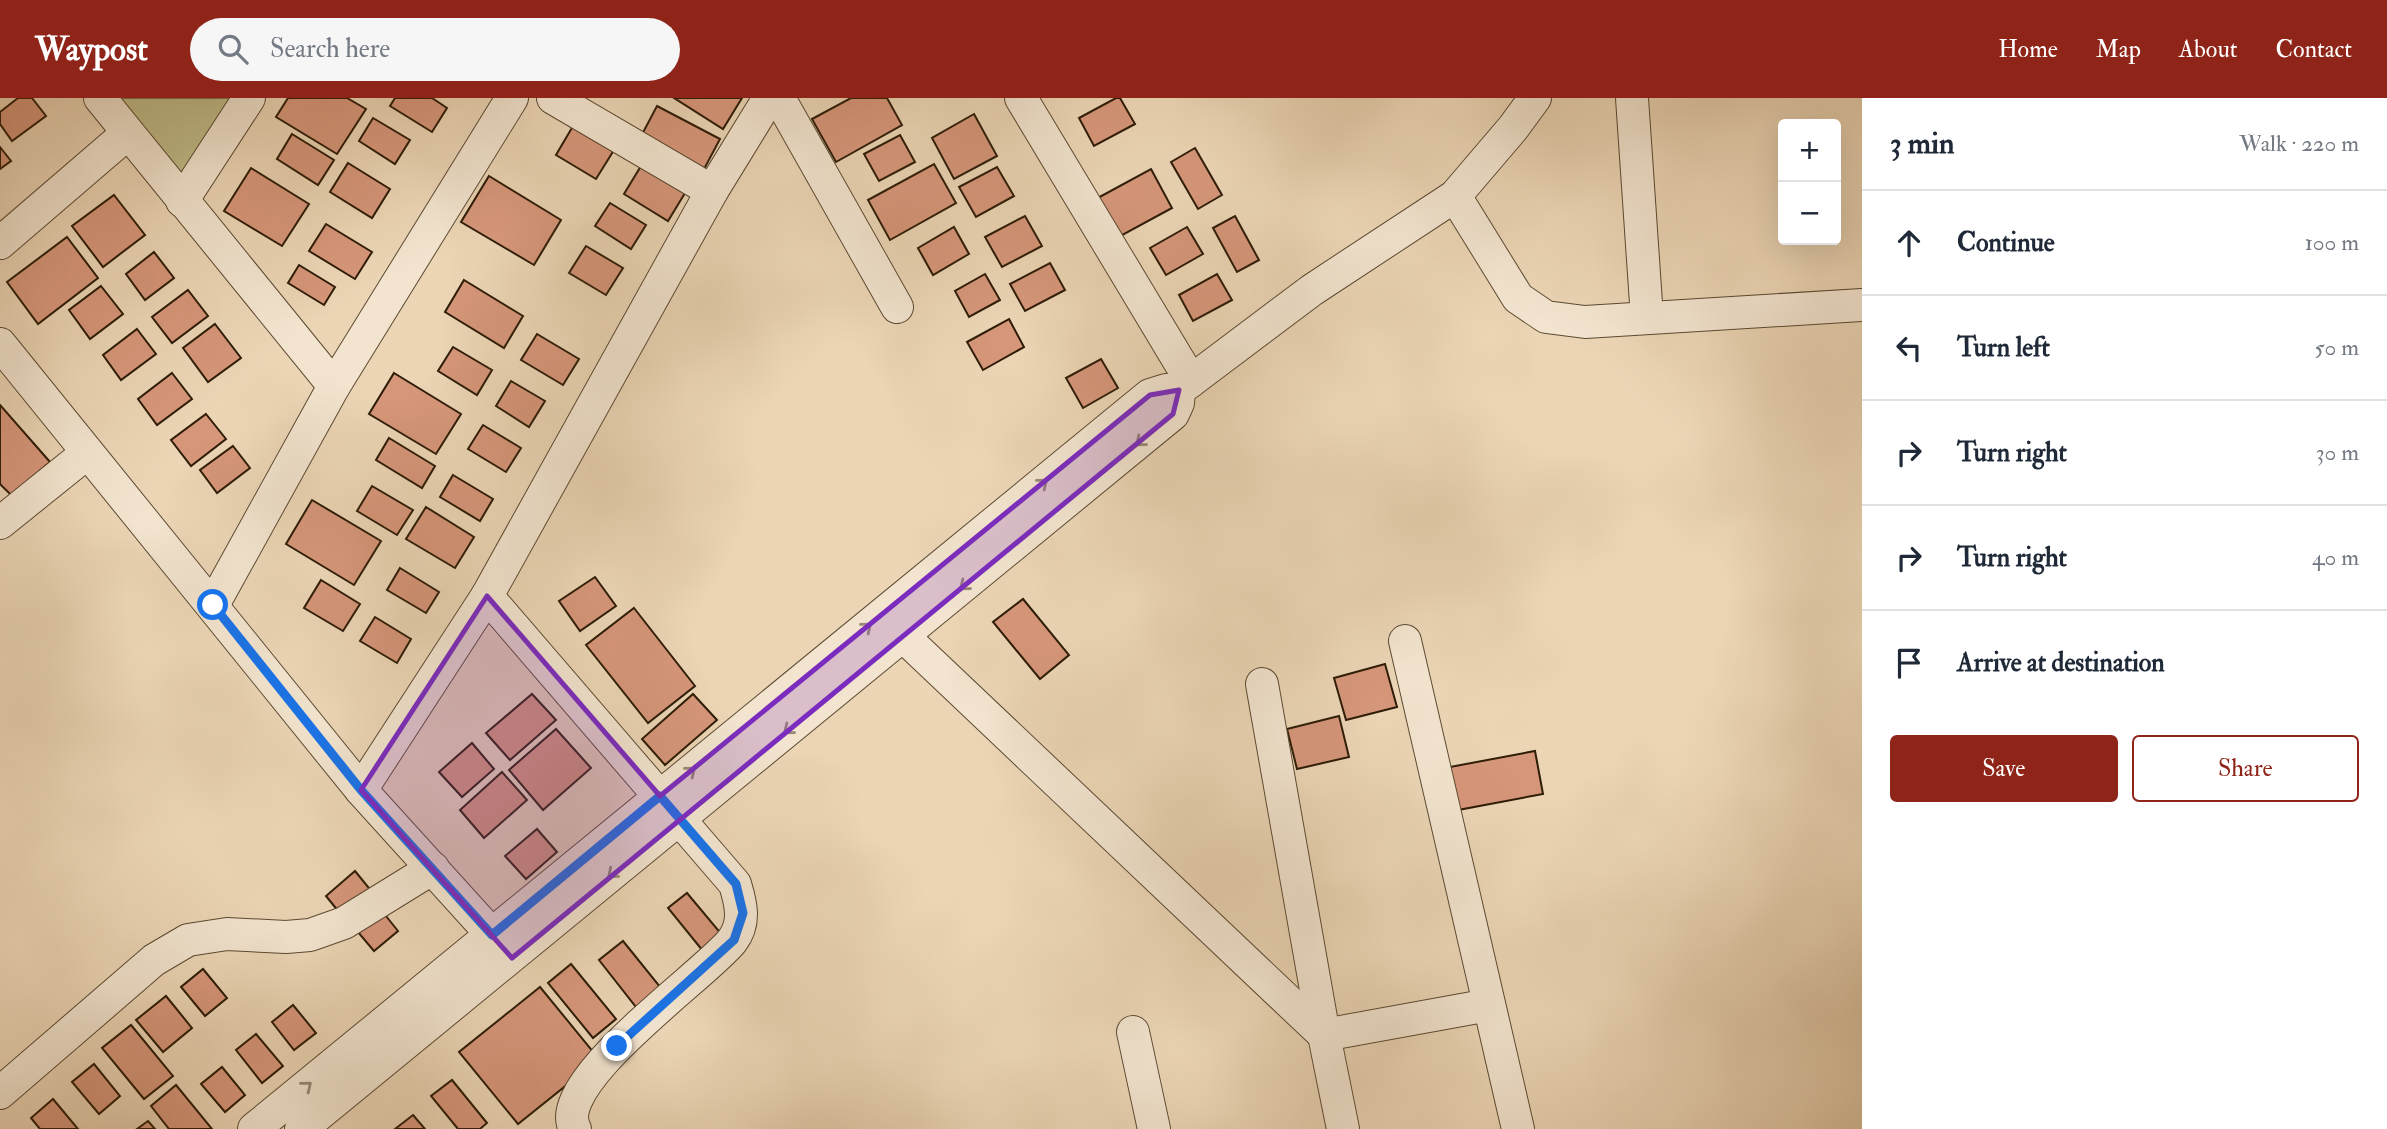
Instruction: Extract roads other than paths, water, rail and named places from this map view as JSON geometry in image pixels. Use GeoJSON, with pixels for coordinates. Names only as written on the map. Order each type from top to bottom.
{"type":"FeatureCollection","features":[{"type":"Feature","properties":{"kind":"street"},"geometry":{"type":"LineString","coordinates":[[100,98],[334,386]]}},
{"type":"Feature","properties":{"kind":"street"},"geometry":{"type":"LineString","coordinates":[[182,201],[249,98]]}},
{"type":"Feature","properties":{"kind":"street"},"geometry":{"type":"LineString","coordinates":[[213,605],[334,386],[512,98]]}},
{"type":"Feature","properties":{"kind":"street"},"geometry":{"type":"LineString","coordinates":[[553,98],[712,191]]}},
{"type":"Feature","properties":{"kind":"street"},"geometry":{"type":"LineString","coordinates":[[361,790],[487,596],[712,191],[769,98]]}},
{"type":"Feature","properties":{"kind":"street"},"geometry":{"type":"LineString","coordinates":[[779,98],[897,307]]}},
{"type":"Feature","properties":{"kind":"street"},"geometry":{"type":"LineString","coordinates":[[1021,98],[1185,386]]}},
{"type":"Feature","properties":{"kind":"street"},"geometry":{"type":"LineString","coordinates":[[302,1129],[502,946],[670,807],[1150,395],[1185,386],[1312,290],[1455,196],[1535,98]]}},
{"type":"Feature","properties":{"kind":"street"},"geometry":{"type":"LineString","coordinates":[[1632,98],[1647,318]]}},
{"type":"Feature","properties":{"kind":"street"},"geometry":{"type":"LineString","coordinates":[[0,243],[128,133]]}},
{"type":"Feature","properties":{"kind":"street"},"geometry":{"type":"LineString","coordinates":[[1455,196],[1518,298],[1546,317],[1585,322],[1862,305]]}},
{"type":"Feature","properties":{"kind":"street"},"geometry":{"type":"LineString","coordinates":[[0,344],[361,790],[502,946]]}},
{"type":"Feature","properties":{"kind":"street"},"geometry":{"type":"LineString","coordinates":[[670,807],[903,636],[1173,414],[1185,386]]}},
{"type":"Feature","properties":{"kind":"street"},"geometry":{"type":"LineString","coordinates":[[0,523],[87,453]]}},
{"type":"Feature","properties":{"kind":"street"},"geometry":{"type":"LineString","coordinates":[[487,596],[736,884],[743,913],[734,940],[617,1046],[575,1098],[571,1122],[575,1129]]}},
{"type":"Feature","properties":{"kind":"street"},"geometry":{"type":"LineString","coordinates":[[903,636],[1324,1035]]}},
{"type":"Feature","properties":{"kind":"street"},"geometry":{"type":"LineString","coordinates":[[1405,641],[1518,1129]]}},
{"type":"Feature","properties":{"kind":"street"},"geometry":{"type":"LineString","coordinates":[[1262,684],[1343,1129]]}},
{"type":"Feature","properties":{"kind":"street"},"geometry":{"type":"LineString","coordinates":[[0,1093],[154,960],[188,940],[227,934],[286,937],[310,935],[344,923],[433,868]]}},
{"type":"Feature","properties":{"kind":"street"},"geometry":{"type":"LineString","coordinates":[[254,1129],[502,946]]}},
{"type":"Feature","properties":{"kind":"street"},"geometry":{"type":"LineString","coordinates":[[1324,1035],[1489,1005]]}},
{"type":"Feature","properties":{"kind":"street"},"geometry":{"type":"LineString","coordinates":[[1133,1032],[1154,1129]]}}]}
